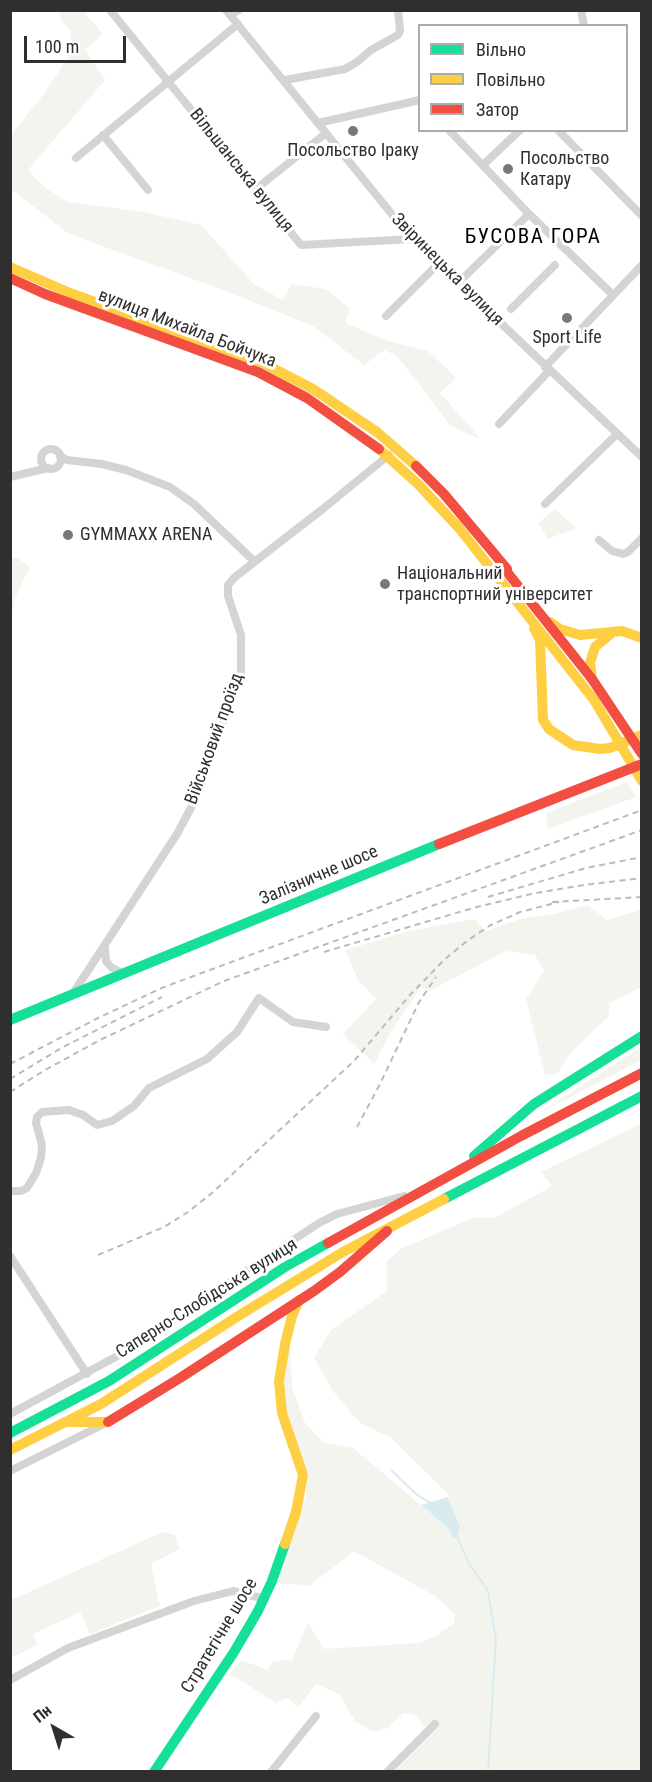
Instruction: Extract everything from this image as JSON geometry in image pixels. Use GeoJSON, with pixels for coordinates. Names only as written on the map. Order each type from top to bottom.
{"type":"FeatureCollection","features":[{"type":"Feature","properties":{"kind":"main road","name":"вулиця Михайла Бойчука"},"geometry":{"type":"LineString","coordinates":[[10,267],[70,293],[236,351],[276,369],[351,414],[397,448],[462,516],[547,620],[605,696],[642,754]]}},
{"type":"Feature","properties":{"kind":"main road","name":"вулиця Михайла Бойчука"},"geometry":{"type":"LineString","coordinates":[[10,278],[45,294],[213,354],[272,379],[337,417],[388,456],[459,528],[594,700],[642,781]]}},
{"type":"Feature","properties":{"kind":"main road"},"geometry":{"type":"LineString","coordinates":[[519,605],[540,640],[543,720],[549,729],[573,745],[600,749],[642,735]]}},
{"type":"Feature","properties":{"kind":"main road"},"geometry":{"type":"LineString","coordinates":[[547,620],[560,629],[580,635],[614,631],[632,633],[642,638]]}},
{"type":"Feature","properties":{"kind":"main road"},"geometry":{"type":"LineString","coordinates":[[592,679],[590,663],[595,646],[614,631]]}},
{"type":"Feature","properties":{"kind":"main road","name":"Залізничне шосе"},"geometry":{"type":"LineString","coordinates":[[10,1020],[407,857],[642,764]]}},
{"type":"Feature","properties":{"kind":"main road"},"geometry":{"type":"LineString","coordinates":[[447,1177],[523,1112],[642,1036]]}},
{"type":"Feature","properties":{"kind":"main road","name":"Саперно-Слобідська вулиця"},"geometry":{"type":"LineString","coordinates":[[10,1433],[108,1381],[285,1267],[521,1136],[642,1073]]}},
{"type":"Feature","properties":{"kind":"main road","name":"Саперно-Слобідська вулиця"},"geometry":{"type":"LineString","coordinates":[[10,1450],[67,1422],[136,1383],[288,1285],[394,1225],[642,1096]]}},
{"type":"Feature","properties":{"kind":"main road"},"geometry":{"type":"LineString","coordinates":[[619,1108],[642,1103]]}},
{"type":"Feature","properties":{"kind":"main road","name":"Саперно-Слобідська вулиця"},"geometry":{"type":"LineString","coordinates":[[108,1422],[180,1378],[340,1272],[394,1225]]}},
{"type":"Feature","properties":{"kind":"main road","name":"Стратегічне шосе"},"geometry":{"type":"LineString","coordinates":[[154,1772],[234,1652],[264,1599],[293,1522],[303,1483],[301,1467],[282,1413],[279,1381],[285,1344],[292,1316],[299,1300]]}},
{"type":"Feature","properties":{"kind":"main road"},"geometry":{"type":"LineString","coordinates":[[67,1422],[108,1422]]}},
{"type":"Feature","properties":{"kind":"street","name":"Вільшанська вулиця"},"geometry":{"type":"LineString","coordinates":[[110,10],[301,246],[412,239]]}},
{"type":"Feature","properties":{"kind":"street"},"geometry":{"type":"LineString","coordinates":[[228,13],[239,10]]}},
{"type":"Feature","properties":{"kind":"street"},"geometry":{"type":"LineString","coordinates":[[285,80],[345,69],[357,62],[371,50],[398,35],[400,31],[398,10]]}},
{"type":"Feature","properties":{"kind":"street","name":"Звіринецька вулиця"},"geometry":{"type":"LineString","coordinates":[[228,13],[285,80],[412,239],[642,457]]}},
{"type":"Feature","properties":{"kind":"street"},"geometry":{"type":"LineString","coordinates":[[76,158],[238,24]]}},
{"type":"Feature","properties":{"kind":"street"},"geometry":{"type":"LineString","coordinates":[[318,123],[418,100]]}},
{"type":"Feature","properties":{"kind":"street"},"geometry":{"type":"LineString","coordinates":[[451,132],[613,295]]}},
{"type":"Feature","properties":{"kind":"street"},"geometry":{"type":"LineString","coordinates":[[483,165],[518,132]]}},
{"type":"Feature","properties":{"kind":"street"},"geometry":{"type":"LineString","coordinates":[[560,132],[642,216]]}},
{"type":"Feature","properties":{"kind":"street"},"geometry":{"type":"LineString","coordinates":[[256,189],[326,133]]}},
{"type":"Feature","properties":{"kind":"street"},"geometry":{"type":"LineString","coordinates":[[103,135],[148,190]]}},
{"type":"Feature","properties":{"kind":"street"},"geometry":{"type":"LineString","coordinates":[[458,283],[530,214]]}},
{"type":"Feature","properties":{"kind":"street"},"geometry":{"type":"LineString","coordinates":[[386,316],[438,264]]}},
{"type":"Feature","properties":{"kind":"street"},"geometry":{"type":"LineString","coordinates":[[511,309],[555,265]]}},
{"type":"Feature","properties":{"kind":"street"},"geometry":{"type":"LineString","coordinates":[[499,424],[642,265]]}},
{"type":"Feature","properties":{"kind":"street"},"geometry":{"type":"LineString","coordinates":[[545,504],[617,434]]}},
{"type":"Feature","properties":{"kind":"street","name":"Військовий проїзд"},"geometry":{"type":"LineString","coordinates":[[72,995],[177,834],[194,802],[241,672],[241,635],[228,596],[228,585],[235,577],[397,448]]}},
{"type":"Feature","properties":{"kind":"street"},"geometry":{"type":"LineString","coordinates":[[45,466],[42,457],[48,450],[54,450],[67,460],[102,464],[126,470],[170,487],[194,504],[255,561]]}},
{"type":"Feature","properties":{"kind":"street"},"geometry":{"type":"LineString","coordinates":[[58,466],[60,456]]}},
{"type":"Feature","properties":{"kind":"street"},"geometry":{"type":"LineString","coordinates":[[10,477],[45,466],[53,469],[80,461]]}},
{"type":"Feature","properties":{"kind":"street"},"geometry":{"type":"LineString","coordinates":[[599,540],[612,551],[623,554],[642,538]]}},
{"type":"Feature","properties":{"kind":"street"},"geometry":{"type":"LineString","coordinates":[[105,946],[106,961],[123,974]]}},
{"type":"Feature","properties":{"kind":"street"},"geometry":{"type":"LineString","coordinates":[[10,1191],[21,1191],[27,1188],[36,1173],[42,1145],[36,1123],[37,1117],[42,1112],[69,1110],[83,1115],[97,1125],[112,1121],[134,1106],[149,1088],[207,1059],[237,1032],[259,998],[293,1022],[326,1027]]}},
{"type":"Feature","properties":{"kind":"street","name":"Саперно-Слобідська вулиця"},"geometry":{"type":"LineString","coordinates":[[10,1414],[87,1374],[168,1324],[319,1223],[353,1209],[420,1192]]}},
{"type":"Feature","properties":{"kind":"street"},"geometry":{"type":"LineString","coordinates":[[10,1256],[87,1374]]}},
{"type":"Feature","properties":{"kind":"street","name":"Саперно-Слобідська вулиця"},"geometry":{"type":"LineString","coordinates":[[10,1471],[108,1422]]}},
{"type":"Feature","properties":{"kind":"street"},"geometry":{"type":"LineString","coordinates":[[10,1680],[68,1648],[194,1601],[233,1591],[264,1599]]}},
{"type":"Feature","properties":{"kind":"street"},"geometry":{"type":"LineString","coordinates":[[272,1772],[316,1716]]}},
{"type":"Feature","properties":{"kind":"street"},"geometry":{"type":"LineString","coordinates":[[387,1772],[435,1724]]}},
{"type":"Feature","properties":{"kind":"shaded area"},"geometry":{"type":"Polygon","coordinates":[[[59,11],[83,11],[103,34],[85,50],[105,80],[28,170],[44,187],[68,202],[144,212],[201,225],[255,285],[283,300],[291,284],[326,289],[350,309],[345,323],[385,340],[428,351],[456,378],[440,393],[480,438],[450,425],[397,356],[384,350],[364,365],[313,326],[226,291],[69,234],[11,189],[11,135],[44,94],[72,51],[70,31],[60,19],[59,11]]]}},
{"type":"Feature","properties":{"kind":"shaded area"},"geometry":{"type":"Polygon","coordinates":[[[555,509],[576,528],[548,539],[538,523],[555,509]]]}},
{"type":"Feature","properties":{"kind":"shaded area"},"geometry":{"type":"Polygon","coordinates":[[[16,557],[30,567],[14,600],[11,616],[11,559],[16,557]]]}},
{"type":"Feature","properties":{"kind":"shaded area"},"geometry":{"type":"Polygon","coordinates":[[[627,782],[636,797],[548,829],[546,813],[627,782]]]}},
{"type":"Feature","properties":{"kind":"shaded area"},"geometry":{"type":"Polygon","coordinates":[[[588,905],[607,920],[641,910],[641,987],[610,1003],[608,1017],[571,1052],[557,1074],[545,1075],[526,999],[544,971],[535,955],[506,951],[429,991],[421,987],[389,1035],[374,1064],[343,1034],[376,999],[358,980],[345,950],[409,931],[474,919],[486,931],[523,918],[554,914],[588,905]]]}},
{"type":"Feature","properties":{"kind":"shaded area"},"geometry":{"type":"Polygon","coordinates":[[[641,1047],[641,1060],[536,1115],[641,1047]]]}},
{"type":"Feature","properties":{"kind":"shaded area"},"geometry":{"type":"Polygon","coordinates":[[[641,1124],[641,1771],[395,1771],[431,1732],[413,1714],[403,1713],[387,1728],[373,1732],[355,1721],[339,1694],[316,1684],[298,1708],[288,1698],[279,1701],[278,1704],[230,1674],[241,1660],[268,1670],[273,1661],[292,1660],[308,1623],[324,1649],[419,1643],[435,1637],[454,1623],[455,1615],[435,1596],[354,1551],[309,1586],[278,1583],[306,1495],[307,1472],[285,1407],[284,1375],[290,1344],[292,1387],[305,1423],[324,1443],[353,1448],[448,1528],[453,1537],[460,1526],[447,1493],[390,1437],[360,1423],[333,1391],[314,1358],[331,1330],[387,1291],[387,1261],[402,1248],[476,1217],[494,1218],[552,1186],[541,1172],[641,1124]]]}},
{"type":"Feature","properties":{"kind":"shaded area"},"geometry":{"type":"Polygon","coordinates":[[[448,1497],[460,1526],[457,1538],[453,1538],[448,1528],[421,1505],[448,1497]]]}},
{"type":"Feature","properties":{"kind":"shaded area"},"geometry":{"type":"Polygon","coordinates":[[[163,1532],[175,1535],[179,1549],[151,1564],[160,1606],[90,1634],[80,1612],[33,1634],[37,1645],[11,1658],[11,1600],[163,1532]]]}},
{"type":"Feature","properties":{"kind":"waterway"},"geometry":{"type":"LineString","coordinates":[[391,1470],[416,1494],[430,1503]]}},
{"type":"Feature","properties":{"kind":"waterway"},"geometry":{"type":"LineString","coordinates":[[456,1535],[469,1563],[488,1591],[496,1639],[488,1772]]}},
{"type":"Feature","properties":{"kind":"railway"},"geometry":{"type":"LineString","coordinates":[[10,1064],[164,987],[642,810]]}},
{"type":"Feature","properties":{"kind":"railway"},"geometry":{"type":"LineString","coordinates":[[10,1092],[100,1040],[224,981],[642,830]]}},
{"type":"Feature","properties":{"kind":"railway"},"geometry":{"type":"LineString","coordinates":[[488,897],[586,868],[642,857]]}},
{"type":"Feature","properties":{"kind":"railway"},"geometry":{"type":"LineString","coordinates":[[324,952],[473,908],[531,894],[642,878]]}},
{"type":"Feature","properties":{"kind":"railway"},"geometry":{"type":"LineString","coordinates":[[552,902],[642,897]]}},
{"type":"Feature","properties":{"kind":"railway"},"geometry":{"type":"LineString","coordinates":[[98,1255],[164,1227],[212,1193],[354,1061],[410,995],[445,959],[467,941],[489,926],[520,912],[559,902]]}},
{"type":"Feature","properties":{"kind":"railway"},"geometry":{"type":"LineString","coordinates":[[357,1127],[419,1002],[436,977]]}},
{"type":"Feature","properties":{"kind":"railway"},"geometry":{"type":"LineString","coordinates":[[10,1079],[63,1047],[162,997]]}},
{"type":"Feature","properties":{"kind":"traffic: fast"},"geometry":{"type":"LineString","coordinates":[[10,1020],[439,844]]}},
{"type":"Feature","properties":{"kind":"traffic: fast"},"geometry":{"type":"LineString","coordinates":[[474,1156],[534,1104],[642,1036]]}},
{"type":"Feature","properties":{"kind":"traffic: fast"},"geometry":{"type":"LineString","coordinates":[[444,1199],[642,1096]]}},
{"type":"Feature","properties":{"kind":"traffic: fast"},"geometry":{"type":"LineString","coordinates":[[10,1433],[109,1381],[285,1267],[328,1243]]}},
{"type":"Feature","properties":{"kind":"traffic: fast"},"geometry":{"type":"LineString","coordinates":[[154,1772],[234,1652],[258,1611],[285,1544]]}},
{"type":"Feature","properties":{"kind":"traffic: slow"},"geometry":{"type":"LineString","coordinates":[[10,267],[70,293],[263,363],[313,389],[377,432],[416,466]]}},
{"type":"Feature","properties":{"kind":"traffic: slow"},"geometry":{"type":"LineString","coordinates":[[379,449],[418,484],[459,528],[594,700],[642,781]]}},
{"type":"Feature","properties":{"kind":"traffic: slow"},"geometry":{"type":"LineString","coordinates":[[550,622],[560,629],[580,635],[622,631],[642,638]]}},
{"type":"Feature","properties":{"kind":"traffic: slow"},"geometry":{"type":"LineString","coordinates":[[534,628],[540,640],[543,720],[549,729],[573,745],[600,749],[610,748],[642,735]]}},
{"type":"Feature","properties":{"kind":"traffic: slow"},"geometry":{"type":"LineString","coordinates":[[592,679],[590,663],[595,647],[613,632]]}},
{"type":"Feature","properties":{"kind":"traffic: slow"},"geometry":{"type":"LineString","coordinates":[[10,1450],[101,1404],[343,1252],[444,1199]]}},
{"type":"Feature","properties":{"kind":"traffic: slow"},"geometry":{"type":"LineString","coordinates":[[285,1544],[296,1512],[303,1475],[282,1413],[279,1381],[285,1344],[292,1316],[299,1300]]}},
{"type":"Feature","properties":{"kind":"traffic: slow"},"geometry":{"type":"LineString","coordinates":[[68,1422],[108,1422]]}},
{"type":"Feature","properties":{"kind":"traffic: jam"},"geometry":{"type":"LineString","coordinates":[[10,278],[45,294],[258,372],[307,398],[379,449]]}},
{"type":"Feature","properties":{"kind":"traffic: jam"},"geometry":{"type":"LineString","coordinates":[[416,466],[444,494],[507,569],[507,572],[592,679],[642,754]]}},
{"type":"Feature","properties":{"kind":"traffic: jam"},"geometry":{"type":"LineString","coordinates":[[439,844],[642,764]]}},
{"type":"Feature","properties":{"kind":"traffic: jam"},"geometry":{"type":"LineString","coordinates":[[328,1243],[521,1136],[642,1073]]}},
{"type":"Feature","properties":{"kind":"traffic: jam"},"geometry":{"type":"LineString","coordinates":[[108,1422],[314,1291],[340,1272],[387,1231]]}},
{"type":"Feature","properties":{"kind":"place","name":"Посольство Іраку"},"geometry":{"type":"Point","coordinates":[353,131]}},
{"type":"Feature","properties":{"kind":"place","name":"Посольство Катару"},"geometry":{"type":"Point","coordinates":[508,169]}},
{"type":"Feature","properties":{"kind":"place","name":"Sport Life"},"geometry":{"type":"Point","coordinates":[567,318]}},
{"type":"Feature","properties":{"kind":"place","name":"GYMMAXX ARENA"},"geometry":{"type":"Point","coordinates":[68,535]}},
{"type":"Feature","properties":{"kind":"place","name":"Національний транспортний університет"},"geometry":{"type":"Point","coordinates":[385,584]}},
{"type":"Feature","properties":{"kind":"district","name":"БУСОВА ГОРА"},"geometry":{"type":"Point","coordinates":[533,238]}}]}
